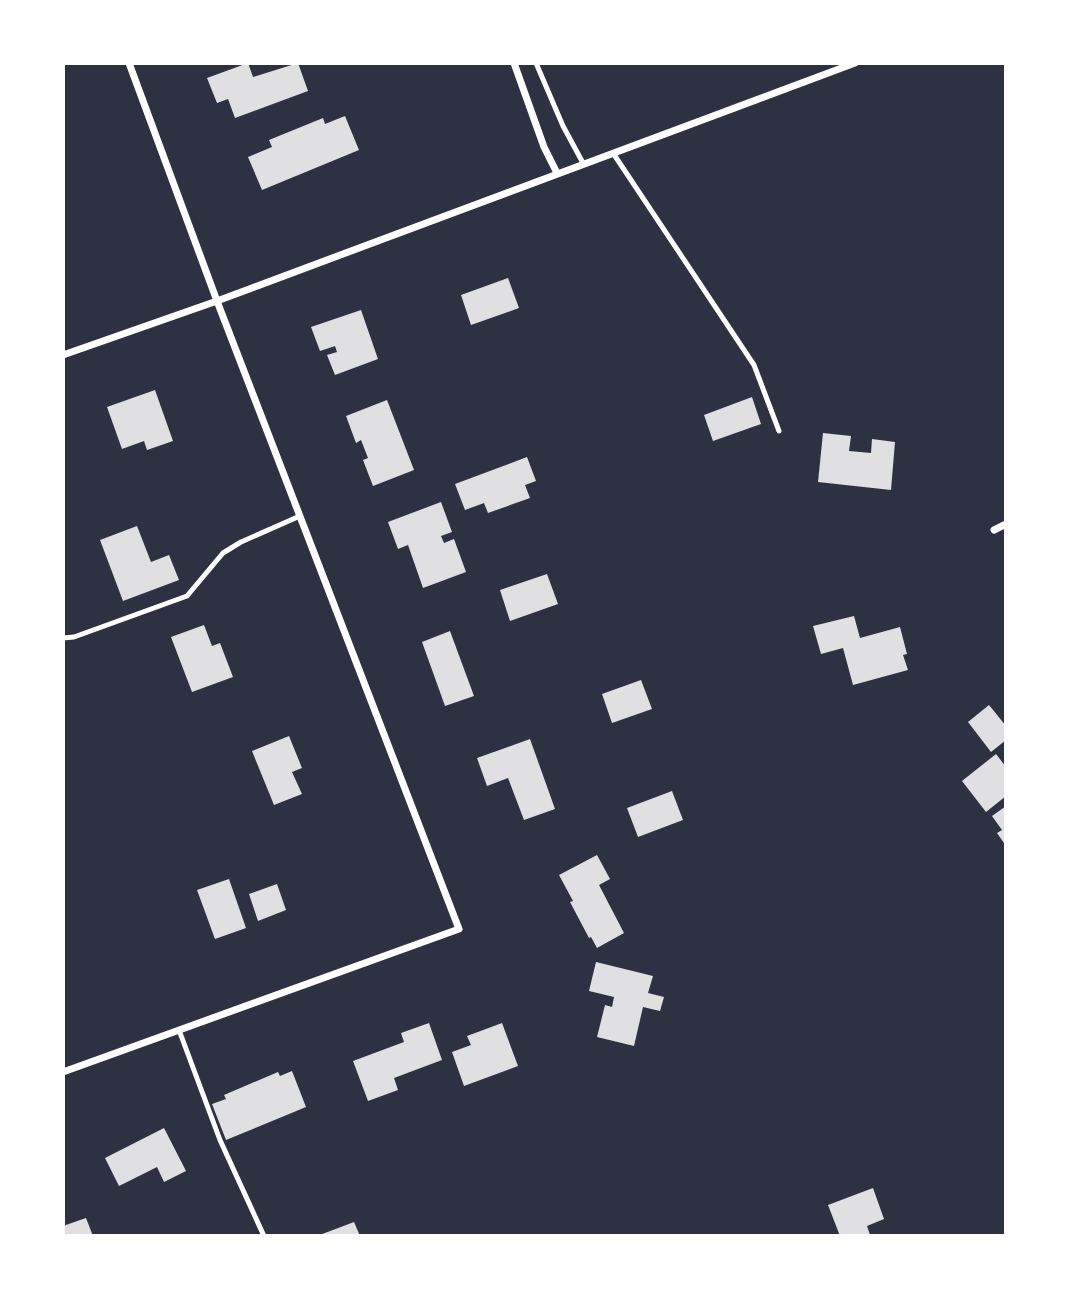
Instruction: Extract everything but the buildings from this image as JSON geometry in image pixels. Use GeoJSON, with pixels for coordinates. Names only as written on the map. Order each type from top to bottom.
{"type":"FeatureCollection","features":[{"type":"Feature","properties":{"kind":"street"},"geometry":{"type":"LineString","coordinates":[[63,1072],[459,929],[217,301],[129,63]]}},
{"type":"Feature","properties":{"kind":"street"},"geometry":{"type":"LineString","coordinates":[[514,63],[544,147],[557,173]]}},
{"type":"Feature","properties":{"kind":"street"},"geometry":{"type":"LineString","coordinates":[[63,355],[217,301],[855,63]]}},
{"type":"Feature","properties":{"kind":"street"},"geometry":{"type":"LineString","coordinates":[[994,530],[1006,524]]}},
{"type":"Feature","properties":{"kind":"lane"},"geometry":{"type":"LineString","coordinates":[[536,63],[558,116],[583,163]]}},
{"type":"Feature","properties":{"kind":"lane"},"geometry":{"type":"LineString","coordinates":[[613,153],[754,365],[779,431]]}},
{"type":"Feature","properties":{"kind":"lane"},"geometry":{"type":"LineString","coordinates":[[63,638],[75,637],[187,596],[223,553],[241,542],[300,516]]}},
{"type":"Feature","properties":{"kind":"lane"},"geometry":{"type":"LineString","coordinates":[[179,1030],[220,1140],[264,1236]]}}]}
